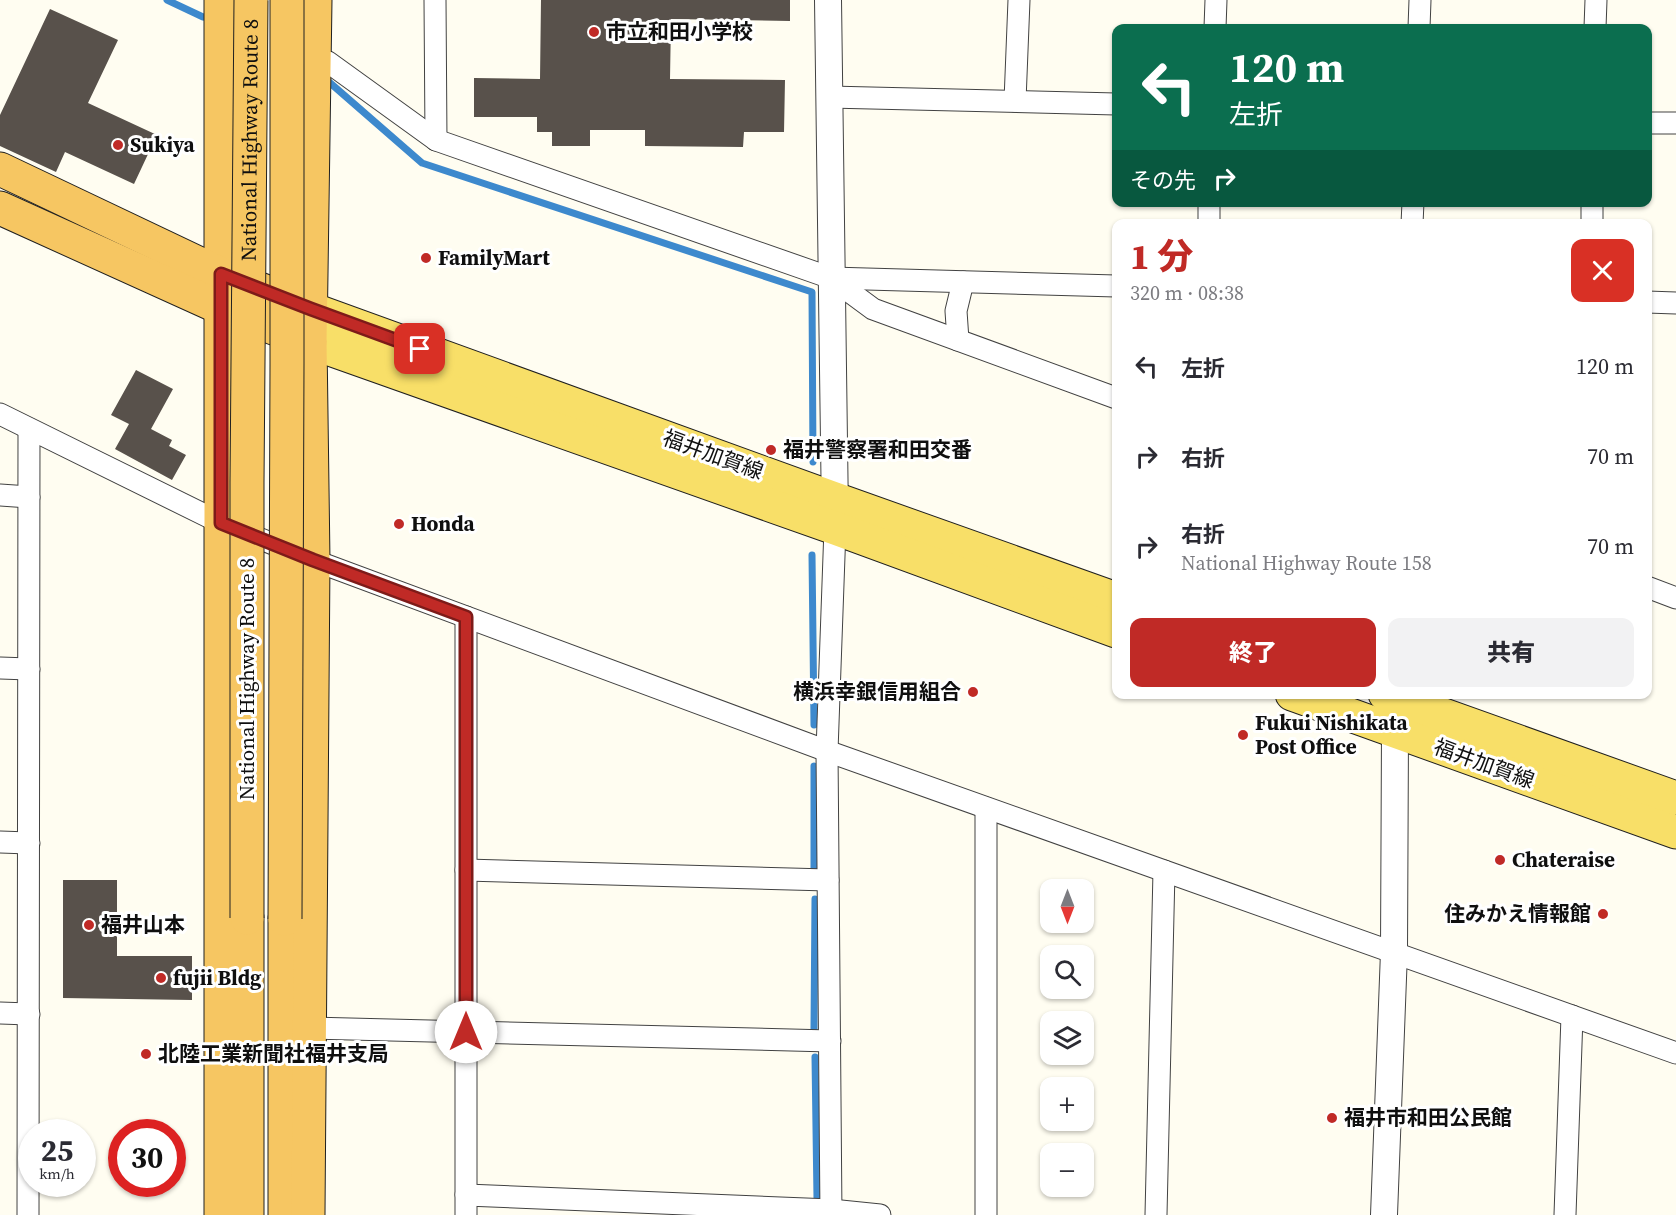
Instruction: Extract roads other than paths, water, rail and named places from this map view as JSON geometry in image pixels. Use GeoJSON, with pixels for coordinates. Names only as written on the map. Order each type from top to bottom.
{"type":"FeatureCollection","features":[{"type":"Feature","properties":{"kind":"highway","name":"National Highway Route 8"},"geometry":{"type":"LineString","coordinates":[[285,1215],[287,0]]}},
{"type":"Feature","properties":{"kind":"highway"},"geometry":{"type":"LineString","coordinates":[[308,1215],[313,560],[310,342],[315,0]]}},
{"type":"Feature","properties":{"kind":"highway","name":"National Highway Route 8"},"geometry":{"type":"LineString","coordinates":[[226,1],[247,470],[247,1215]]}},
{"type":"Feature","properties":{"kind":"highway"},"geometry":{"type":"LineString","coordinates":[[221,1215],[221,274],[226,1]]}},
{"type":"Feature","properties":{"kind":"highway"},"geometry":{"type":"LineString","coordinates":[[0,169],[221,274],[311,309]]}},
{"type":"Feature","properties":{"kind":"highway"},"geometry":{"type":"LineString","coordinates":[[0,208],[221,308],[310,342]]}},
{"type":"Feature","properties":{"kind":"main road","name":"福井加賀線"},"geometry":{"type":"LineString","coordinates":[[311,309],[835,514],[1112,629]]}},
{"type":"Feature","properties":{"kind":"main road","name":"福井加賀線"},"geometry":{"type":"LineString","coordinates":[[310,342],[835,514],[1112,598]]}},
{"type":"Feature","properties":{"kind":"main road","name":"福井加賀線"},"geometry":{"type":"LineString","coordinates":[[1306,699],[1676,832]]}},
{"type":"Feature","properties":{"kind":"main road","name":"福井加賀線"},"geometry":{"type":"LineString","coordinates":[[1401,699],[1676,798]]}},
{"type":"Feature","properties":{"kind":"street"},"geometry":{"type":"LineString","coordinates":[[435,0],[436,140]]}},
{"type":"Feature","properties":{"kind":"street"},"geometry":{"type":"LineString","coordinates":[[828,0],[835,514],[827,751],[831,1213]]}},
{"type":"Feature","properties":{"kind":"street"},"geometry":{"type":"LineString","coordinates":[[1015,101],[1019,0]]}},
{"type":"Feature","properties":{"kind":"street"},"geometry":{"type":"LineString","coordinates":[[1215,24],[1216,0]]}},
{"type":"Feature","properties":{"kind":"street"},"geometry":{"type":"LineString","coordinates":[[1419,24],[1420,0]]}},
{"type":"Feature","properties":{"kind":"street"},"geometry":{"type":"LineString","coordinates":[[1595,24],[1596,0]]}},
{"type":"Feature","properties":{"kind":"street"},"geometry":{"type":"LineString","coordinates":[[314,60],[328,62],[436,140],[831,278],[873,309],[1112,397]]}},
{"type":"Feature","properties":{"kind":"street"},"geometry":{"type":"LineString","coordinates":[[829,97],[1112,104]]}},
{"type":"Feature","properties":{"kind":"street"},"geometry":{"type":"LineString","coordinates":[[1652,123],[1676,123]]}},
{"type":"Feature","properties":{"kind":"street"},"geometry":{"type":"LineString","coordinates":[[831,278],[1112,286]]}},
{"type":"Feature","properties":{"kind":"street"},"geometry":{"type":"LineString","coordinates":[[958,340],[956,311],[963,282]]}},
{"type":"Feature","properties":{"kind":"street"},"geometry":{"type":"LineString","coordinates":[[1652,302],[1676,303]]}},
{"type":"Feature","properties":{"kind":"street"},"geometry":{"type":"LineString","coordinates":[[0,414],[221,523],[313,560],[827,751],[1676,1053]]}},
{"type":"Feature","properties":{"kind":"street"},"geometry":{"type":"LineString","coordinates":[[28,1215],[29,429]]}},
{"type":"Feature","properties":{"kind":"street"},"geometry":{"type":"LineString","coordinates":[[0,495],[29,497]]}},
{"type":"Feature","properties":{"kind":"street"},"geometry":{"type":"LineString","coordinates":[[1652,589],[1676,598]]}},
{"type":"Feature","properties":{"kind":"street"},"geometry":{"type":"LineString","coordinates":[[466,617],[466,1205],[880,1215]]}},
{"type":"Feature","properties":{"kind":"street"},"geometry":{"type":"LineString","coordinates":[[0,668],[29,669]]}},
{"type":"Feature","properties":{"kind":"street"},"geometry":{"type":"LineString","coordinates":[[1384,1215],[1394,952],[1393,699]]}},
{"type":"Feature","properties":{"kind":"street"},"geometry":{"type":"LineString","coordinates":[[986,808],[986,1215]]}},
{"type":"Feature","properties":{"kind":"street"},"geometry":{"type":"LineString","coordinates":[[0,842],[29,843]]}},
{"type":"Feature","properties":{"kind":"street"},"geometry":{"type":"LineString","coordinates":[[466,870],[828,880]]}},
{"type":"Feature","properties":{"kind":"street"},"geometry":{"type":"LineString","coordinates":[[1156,1215],[1164,871]]}},
{"type":"Feature","properties":{"kind":"street"},"geometry":{"type":"LineString","coordinates":[[0,1013],[29,1014]]}},
{"type":"Feature","properties":{"kind":"street"},"geometry":{"type":"LineString","coordinates":[[1564,1215],[1572,1016]]}},
{"type":"Feature","properties":{"kind":"street"},"geometry":{"type":"LineString","coordinates":[[310,1028],[830,1041]]}},
{"type":"Feature","properties":{"kind":"waterway"},"geometry":{"type":"LineString","coordinates":[[167,0],[203,17]]}},
{"type":"Feature","properties":{"kind":"waterway"},"geometry":{"type":"LineString","coordinates":[[329,82],[422,163],[812,292],[813,462]]}},
{"type":"Feature","properties":{"kind":"waterway"},"geometry":{"type":"LineString","coordinates":[[812,555],[814,725]]}},
{"type":"Feature","properties":{"kind":"waterway"},"geometry":{"type":"LineString","coordinates":[[814,766],[814,869]]}},
{"type":"Feature","properties":{"kind":"waterway"},"geometry":{"type":"LineString","coordinates":[[814,1029],[815,899]]}},
{"type":"Feature","properties":{"kind":"waterway"},"geometry":{"type":"LineString","coordinates":[[815,1057],[817,1199]]}},
{"type":"Feature","properties":{"kind":"place","name":"市立和田小学校"},"geometry":{"type":"Point","coordinates":[594,32]}},
{"type":"Feature","properties":{"kind":"place","name":"Sukiya"},"geometry":{"type":"Point","coordinates":[118,145]}},
{"type":"Feature","properties":{"kind":"place","name":"FamilyMart"},"geometry":{"type":"Point","coordinates":[426,258]}},
{"type":"Feature","properties":{"kind":"place","name":"福井警察署和田交番"},"geometry":{"type":"Point","coordinates":[771,450]}},
{"type":"Feature","properties":{"kind":"place","name":"Honda"},"geometry":{"type":"Point","coordinates":[399,524]}},
{"type":"Feature","properties":{"kind":"place","name":"横浜幸銀信用組合"},"geometry":{"type":"Point","coordinates":[973,692]}},
{"type":"Feature","properties":{"kind":"place","name":"Fukui Nishikata Post Office"},"geometry":{"type":"Point","coordinates":[1243,735]}},
{"type":"Feature","properties":{"kind":"place","name":"Chateraise"},"geometry":{"type":"Point","coordinates":[1500,860]}},
{"type":"Feature","properties":{"kind":"place","name":"住みかえ情報館"},"geometry":{"type":"Point","coordinates":[1603,914]}},
{"type":"Feature","properties":{"kind":"place","name":"福井山本"},"geometry":{"type":"Point","coordinates":[89,925]}},
{"type":"Feature","properties":{"kind":"place","name":"fujii Bldg"},"geometry":{"type":"Point","coordinates":[161,978]}},
{"type":"Feature","properties":{"kind":"place","name":"北陸工業新聞社福井支局"},"geometry":{"type":"Point","coordinates":[146,1054]}},
{"type":"Feature","properties":{"kind":"place","name":"福井市和田公民館"},"geometry":{"type":"Point","coordinates":[1332,1118]}}]}
